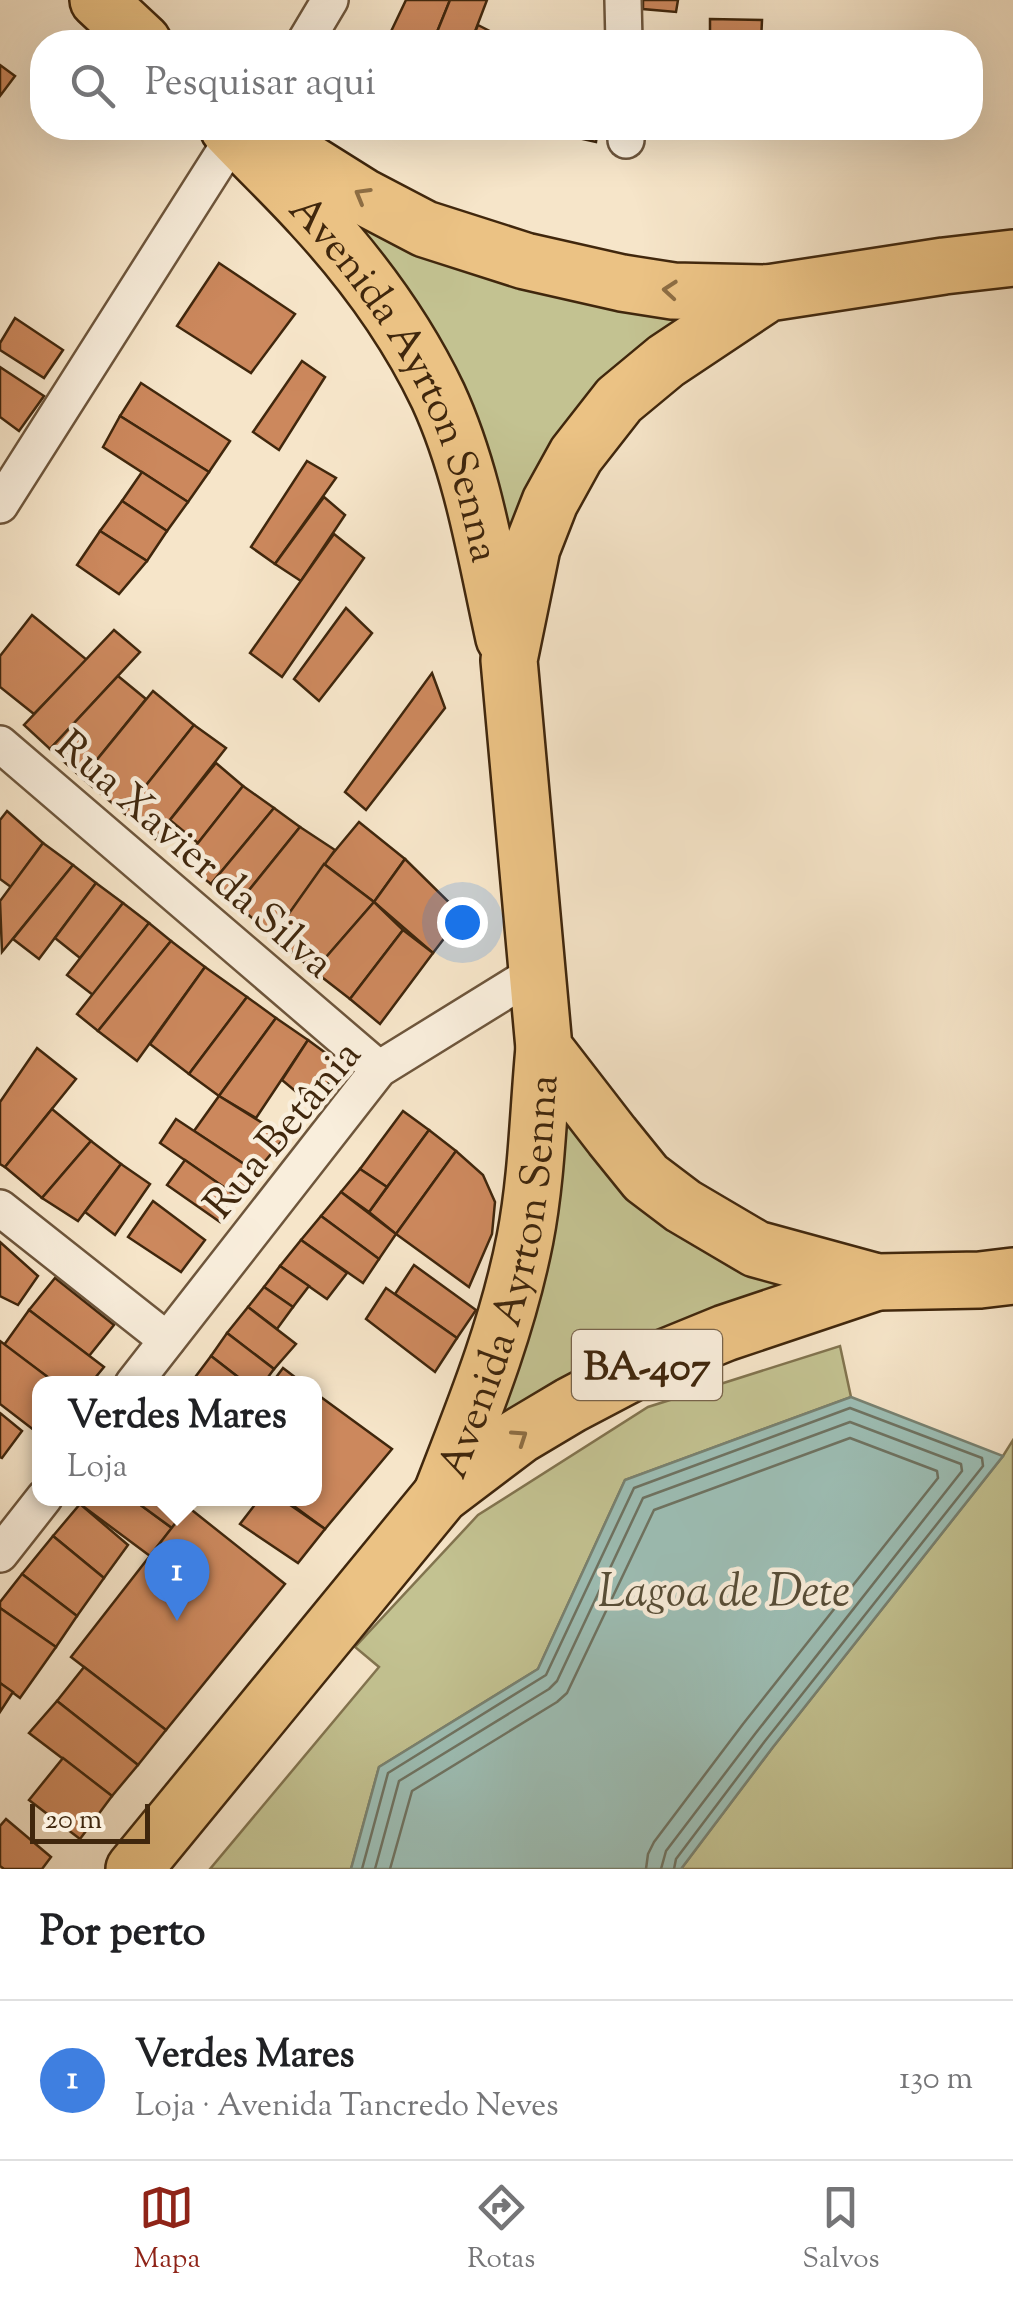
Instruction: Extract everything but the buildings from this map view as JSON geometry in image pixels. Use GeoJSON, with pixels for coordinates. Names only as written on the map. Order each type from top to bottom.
{"type":"FeatureCollection","features":[{"type":"Feature","properties":{"kind":"main road"},"geometry":{"type":"LineString","coordinates":[[98,0],[130,30]]}},
{"type":"Feature","properties":{"kind":"main road","name":"Avenida Ayrton Senna"},"geometry":{"type":"LineString","coordinates":[[247,140],[354,265],[394,319],[438,396],[473,497],[509,660],[544,1048],[533,1181],[513,1293],[494,1358],[442,1495]]}},
{"type":"Feature","properties":{"kind":"main road","name":"Avenida Ayrton Senna"},"geometry":{"type":"LineString","coordinates":[[257,140],[425,229],[525,261],[622,284],[674,291],[768,293]]}},
{"type":"Feature","properties":{"kind":"main road"},"geometry":{"type":"LineString","coordinates":[[509,660],[532,548],[550,502],[576,454],[619,400],[666,360],[768,293],[1013,258]]}},
{"type":"Feature","properties":{"kind":"main road"},"geometry":{"type":"LineString","coordinates":[[544,1048],[646,1178],[682,1206],[756,1249],[877,1282],[1013,1276]]}},
{"type":"Feature","properties":{"kind":"main road","name":"Avenida Ayrton Senna"},"geometry":{"type":"LineString","coordinates":[[442,1495],[519,1436],[648,1364],[725,1333],[877,1282]]}},
{"type":"Feature","properties":{"kind":"main road","name":"BA-407"},"geometry":{"type":"LineString","coordinates":[[134,1869],[442,1495]]}},
{"type":"Feature","properties":{"kind":"street"},"geometry":{"type":"LineString","coordinates":[[312,30],[330,0]]}},
{"type":"Feature","properties":{"kind":"street"},"geometry":{"type":"LineString","coordinates":[[623,0],[624,30]]}},
{"type":"Feature","properties":{"kind":"street"},"geometry":{"type":"LineString","coordinates":[[0,505],[232,140]]}},
{"type":"Feature","properties":{"kind":"street","name":"Rua Xavier da Silva"},"geometry":{"type":"LineString","coordinates":[[0,744],[379,1068]]}},
{"type":"Feature","properties":{"kind":"street","name":"Rua Betânia"},"geometry":{"type":"LineString","coordinates":[[139,1376],[379,1068],[536,972]]}},
{"type":"Feature","properties":{"kind":"street"},"geometry":{"type":"LineString","coordinates":[[0,1208],[167,1340]]}},
{"type":"Feature","properties":{"kind":"street"},"geometry":{"type":"LineString","coordinates":[[0,1554],[38,1506]]}},
{"type":"Feature","properties":{"kind":"shaded area"},"geometry":{"type":"Polygon","coordinates":[[[324,194],[705,311],[512,542],[324,194]]]}},
{"type":"Feature","properties":{"kind":"shaded area"},"geometry":{"type":"Polygon","coordinates":[[[562,1111],[806,1284],[490,1434],[562,1111]]]}},
{"type":"Feature","properties":{"kind":"shaded area"},"geometry":{"type":"Polygon","coordinates":[[[840,1346],[851,1397],[625,1480],[538,1669],[379,1767],[351,1869],[210,1869],[379,1667],[355,1647],[478,1515],[648,1407],[840,1346]]]}},
{"type":"Feature","properties":{"kind":"shaded area"},"geometry":{"type":"Polygon","coordinates":[[[1013,1440],[1013,1869],[681,1869],[773,1747],[1013,1440]]]}},
{"type":"Feature","properties":{"kind":"water","name":"Lagoa de Dete"},"geometry":{"type":"Polygon","coordinates":[[[851,1397],[1003,1456],[681,1869],[351,1869],[379,1767],[538,1669],[625,1480],[851,1397]]]}},
{"type":"Feature","properties":{"kind":"place","name":"Verdes Mares"},"geometry":{"type":"Point","coordinates":[177,1621]}}]}
